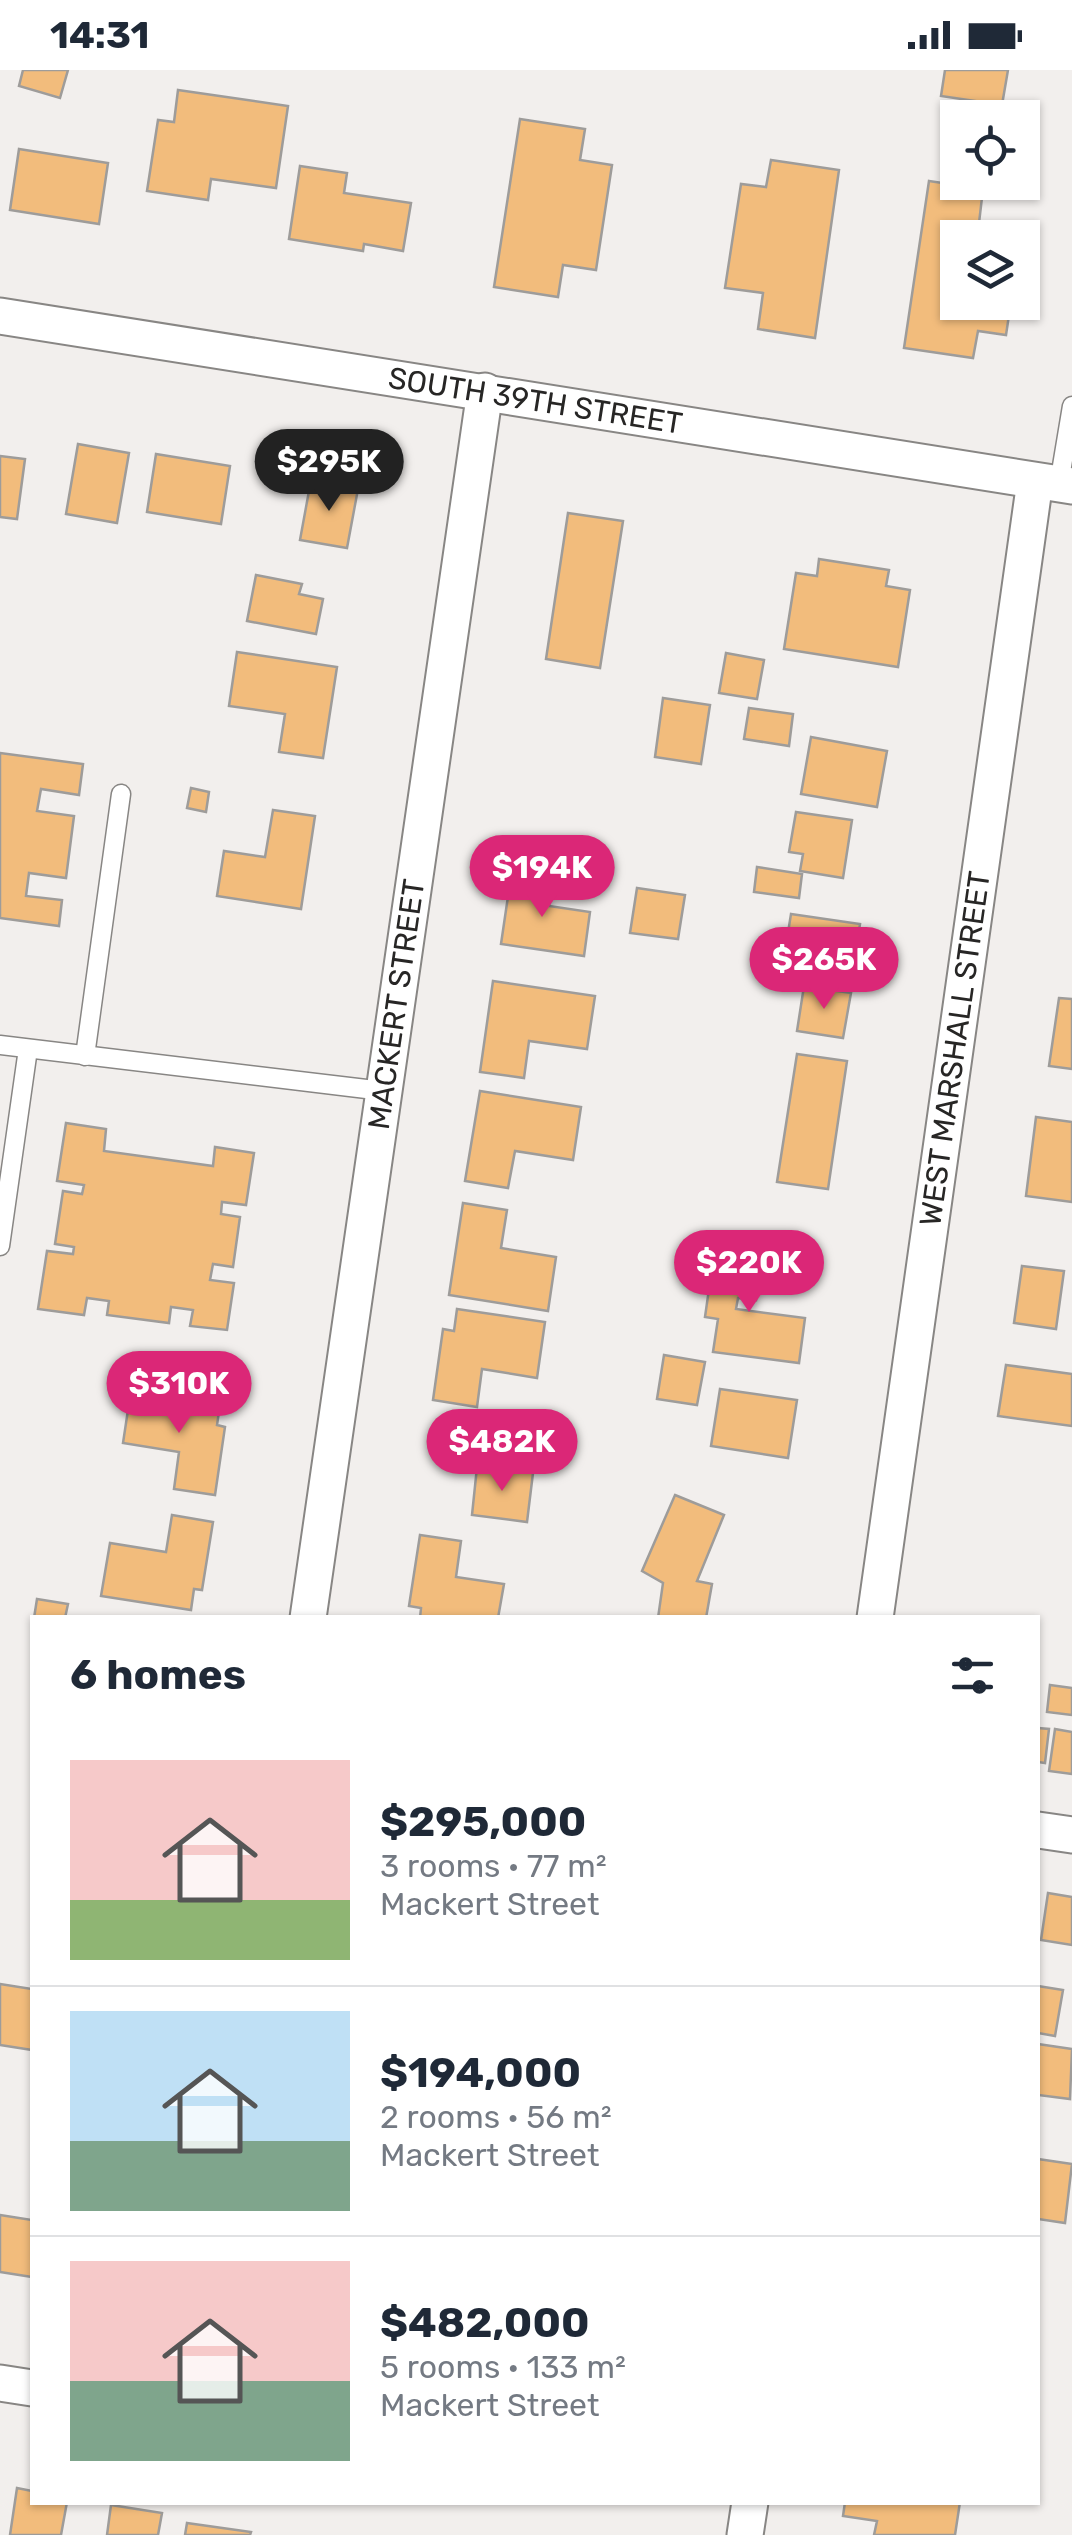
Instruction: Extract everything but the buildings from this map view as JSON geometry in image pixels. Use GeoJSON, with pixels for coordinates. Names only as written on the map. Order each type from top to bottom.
{"type":"FeatureCollection","features":[{"type":"Feature","properties":{"kind":"street","name":"SOUTH 39TH STREET"},"geometry":{"type":"LineString","coordinates":[[0,316],[1055,484]]}},
{"type":"Feature","properties":{"kind":"street","name":"MACKERT STREET"},"geometry":{"type":"LineString","coordinates":[[308,1615],[485,391]]}},
{"type":"Feature","properties":{"kind":"street","name":"WEST MARSHALL STREET"},"geometry":{"type":"LineString","coordinates":[[875,1615],[1055,484]]}},
{"type":"Feature","properties":{"kind":"street"},"geometry":{"type":"LineString","coordinates":[[1040,1830],[1072,1835]]}},
{"type":"Feature","properties":{"kind":"street"},"geometry":{"type":"LineString","coordinates":[[0,2384],[30,2388]]}},
{"type":"Feature","properties":{"kind":"street"},"geometry":{"type":"LineString","coordinates":[[745,2535],[750,2505]]}},
{"type":"Feature","properties":{"kind":"lane"},"geometry":{"type":"LineString","coordinates":[[1055,484],[1072,406]]}},
{"type":"Feature","properties":{"kind":"lane"},"geometry":{"type":"LineString","coordinates":[[86,1056],[121,794]]}},
{"type":"Feature","properties":{"kind":"lane"},"geometry":{"type":"LineString","coordinates":[[0,1045],[383,1092]]}},
{"type":"Feature","properties":{"kind":"lane"},"geometry":{"type":"LineString","coordinates":[[0,1246],[28,1049]]}}]}
